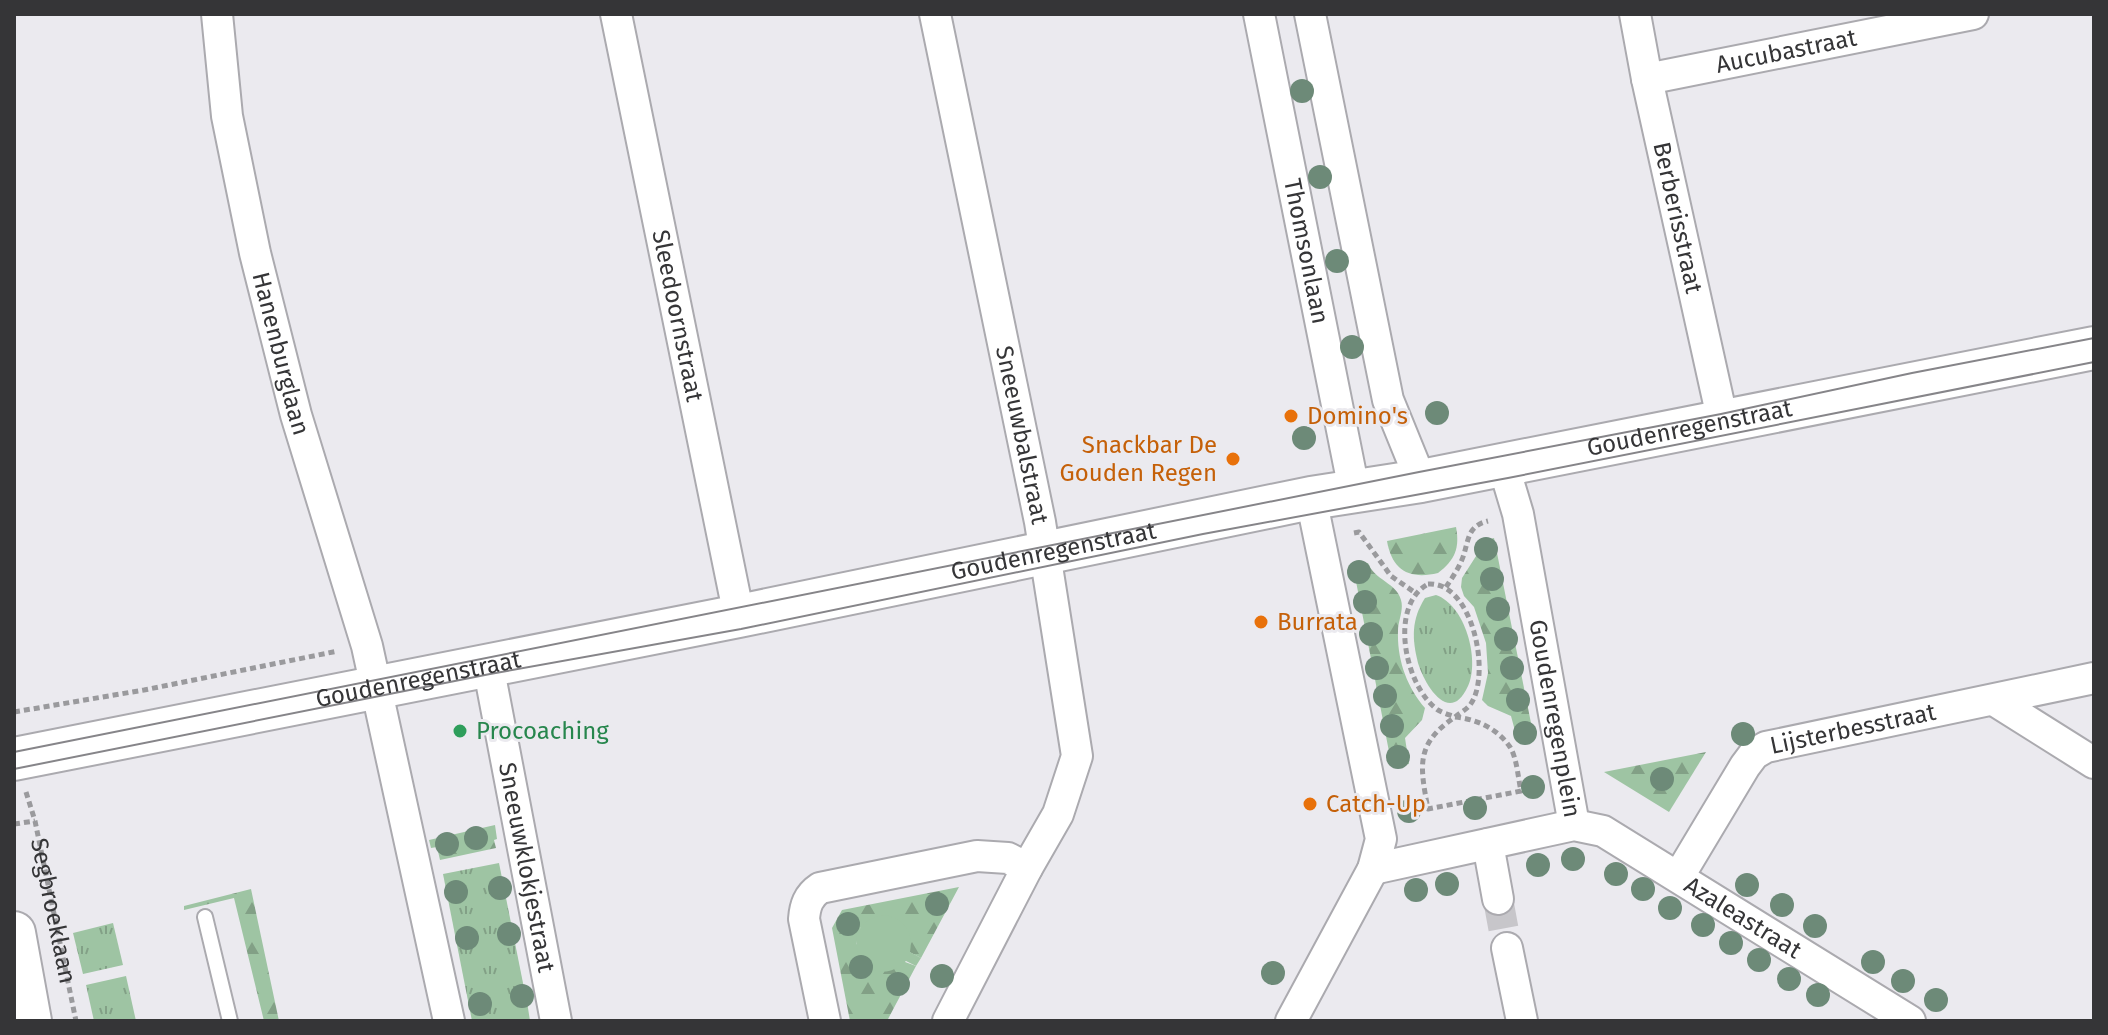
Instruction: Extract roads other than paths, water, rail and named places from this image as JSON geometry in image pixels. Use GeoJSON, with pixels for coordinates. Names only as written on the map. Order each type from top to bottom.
{"type":"FeatureCollection","features":[{"type":"Feature","properties":{"kind":"street","name":"Hanenburglaan"},"geometry":{"type":"LineString","coordinates":[[217,14],[227,116],[255,253],[296,415],[367,646],[374,687]]}},
{"type":"Feature","properties":{"kind":"street","name":"Sleedoornstraat"},"geometry":{"type":"LineString","coordinates":[[616,14],[739,616]]}},
{"type":"Feature","properties":{"kind":"street","name":"Sneeuwbalstraat"},"geometry":{"type":"LineString","coordinates":[[935,14],[1045,554],[1077,756],[1058,814],[948,1021]]}},
{"type":"Feature","properties":{"kind":"street","name":"Thomsonlaan"},"geometry":{"type":"LineString","coordinates":[[1259,14],[1354,490]]}},
{"type":"Feature","properties":{"kind":"street","name":"Thomsonlaan"},"geometry":{"type":"LineString","coordinates":[[1310,14],[1388,400],[1421,481]]}},
{"type":"Feature","properties":{"kind":"street","name":"Berberisstraat"},"geometry":{"type":"LineString","coordinates":[[1635,14],[1723,422]]}},
{"type":"Feature","properties":{"kind":"street","name":"Aucubastraat"},"geometry":{"type":"LineString","coordinates":[[1647,79],[1973,14]]}},
{"type":"Feature","properties":{"kind":"street","name":"Goudenregenstraat"},"geometry":{"type":"LineString","coordinates":[[15,759],[739,616],[1311,498],[1421,481],[2094,348]]}},
{"type":"Feature","properties":{"kind":"street","name":"Goudenregenplein"},"geometry":{"type":"LineString","coordinates":[[1373,869],[1574,825],[1518,514],[1503,464]]}},
{"type":"Feature","properties":{"kind":"street"},"geometry":{"type":"LineString","coordinates":[[1291,1021],[1373,869],[1381,839],[1311,498]]}},
{"type":"Feature","properties":{"kind":"street","name":"Sneeuwklokjestraat"},"geometry":{"type":"LineString","coordinates":[[488,665],[556,1021]]}},
{"type":"Feature","properties":{"kind":"street","name":"Lijsterbesstraat"},"geometry":{"type":"LineString","coordinates":[[1679,876],[1745,766],[1754,754],[1766,747],[2094,678]]}},
{"type":"Feature","properties":{"kind":"street"},"geometry":{"type":"LineString","coordinates":[[374,687],[449,1021]]}},
{"type":"Feature","properties":{"kind":"street"},"geometry":{"type":"LineString","coordinates":[[1994,700],[2094,763]]}},
{"type":"Feature","properties":{"kind":"street","name":"Azaleastraat"},"geometry":{"type":"LineString","coordinates":[[1574,825],[1603,831],[1910,1021]]}},
{"type":"Feature","properties":{"kind":"street"},"geometry":{"type":"LineString","coordinates":[[1488,844],[1498,899]]}},
{"type":"Feature","properties":{"kind":"street"},"geometry":{"type":"LineString","coordinates":[[825,1021],[804,919],[805,905],[813,892],[820,888],[977,856],[1008,858],[1027,868]]}},
{"type":"Feature","properties":{"kind":"street","name":"Segbroeklaan"},"geometry":{"type":"LineString","coordinates":[[14,933],[30,1021]]}},
{"type":"Feature","properties":{"kind":"street"},"geometry":{"type":"LineString","coordinates":[[1507,948],[1522,1021]]}},
{"type":"Feature","properties":{"kind":"lane"},"geometry":{"type":"LineString","coordinates":[[205,917],[230,1021]]}},
{"type":"Feature","properties":{"kind":"tunnel"},"geometry":{"type":"LineString","coordinates":[[1498,899],[1507,948]]}},
{"type":"Feature","properties":{"kind":"tram line"},"geometry":{"type":"LineString","coordinates":[[14,752],[2094,338]]}},
{"type":"Feature","properties":{"kind":"tram line"},"geometry":{"type":"LineString","coordinates":[[14,769],[2094,362]]}},
{"type":"Feature","properties":{"kind":"place","name":"Domino's"},"geometry":{"type":"Point","coordinates":[1291,416]}},
{"type":"Feature","properties":{"kind":"place","name":"Snackbar De Gouden Regen"},"geometry":{"type":"Point","coordinates":[1233,459]}},
{"type":"Feature","properties":{"kind":"place","name":"Burrata"},"geometry":{"type":"Point","coordinates":[1261,622]}},
{"type":"Feature","properties":{"kind":"place","name":"Procoaching"},"geometry":{"type":"Point","coordinates":[460,731]}},
{"type":"Feature","properties":{"kind":"place","name":"Catch-Up"},"geometry":{"type":"Point","coordinates":[1310,804]}}]}
